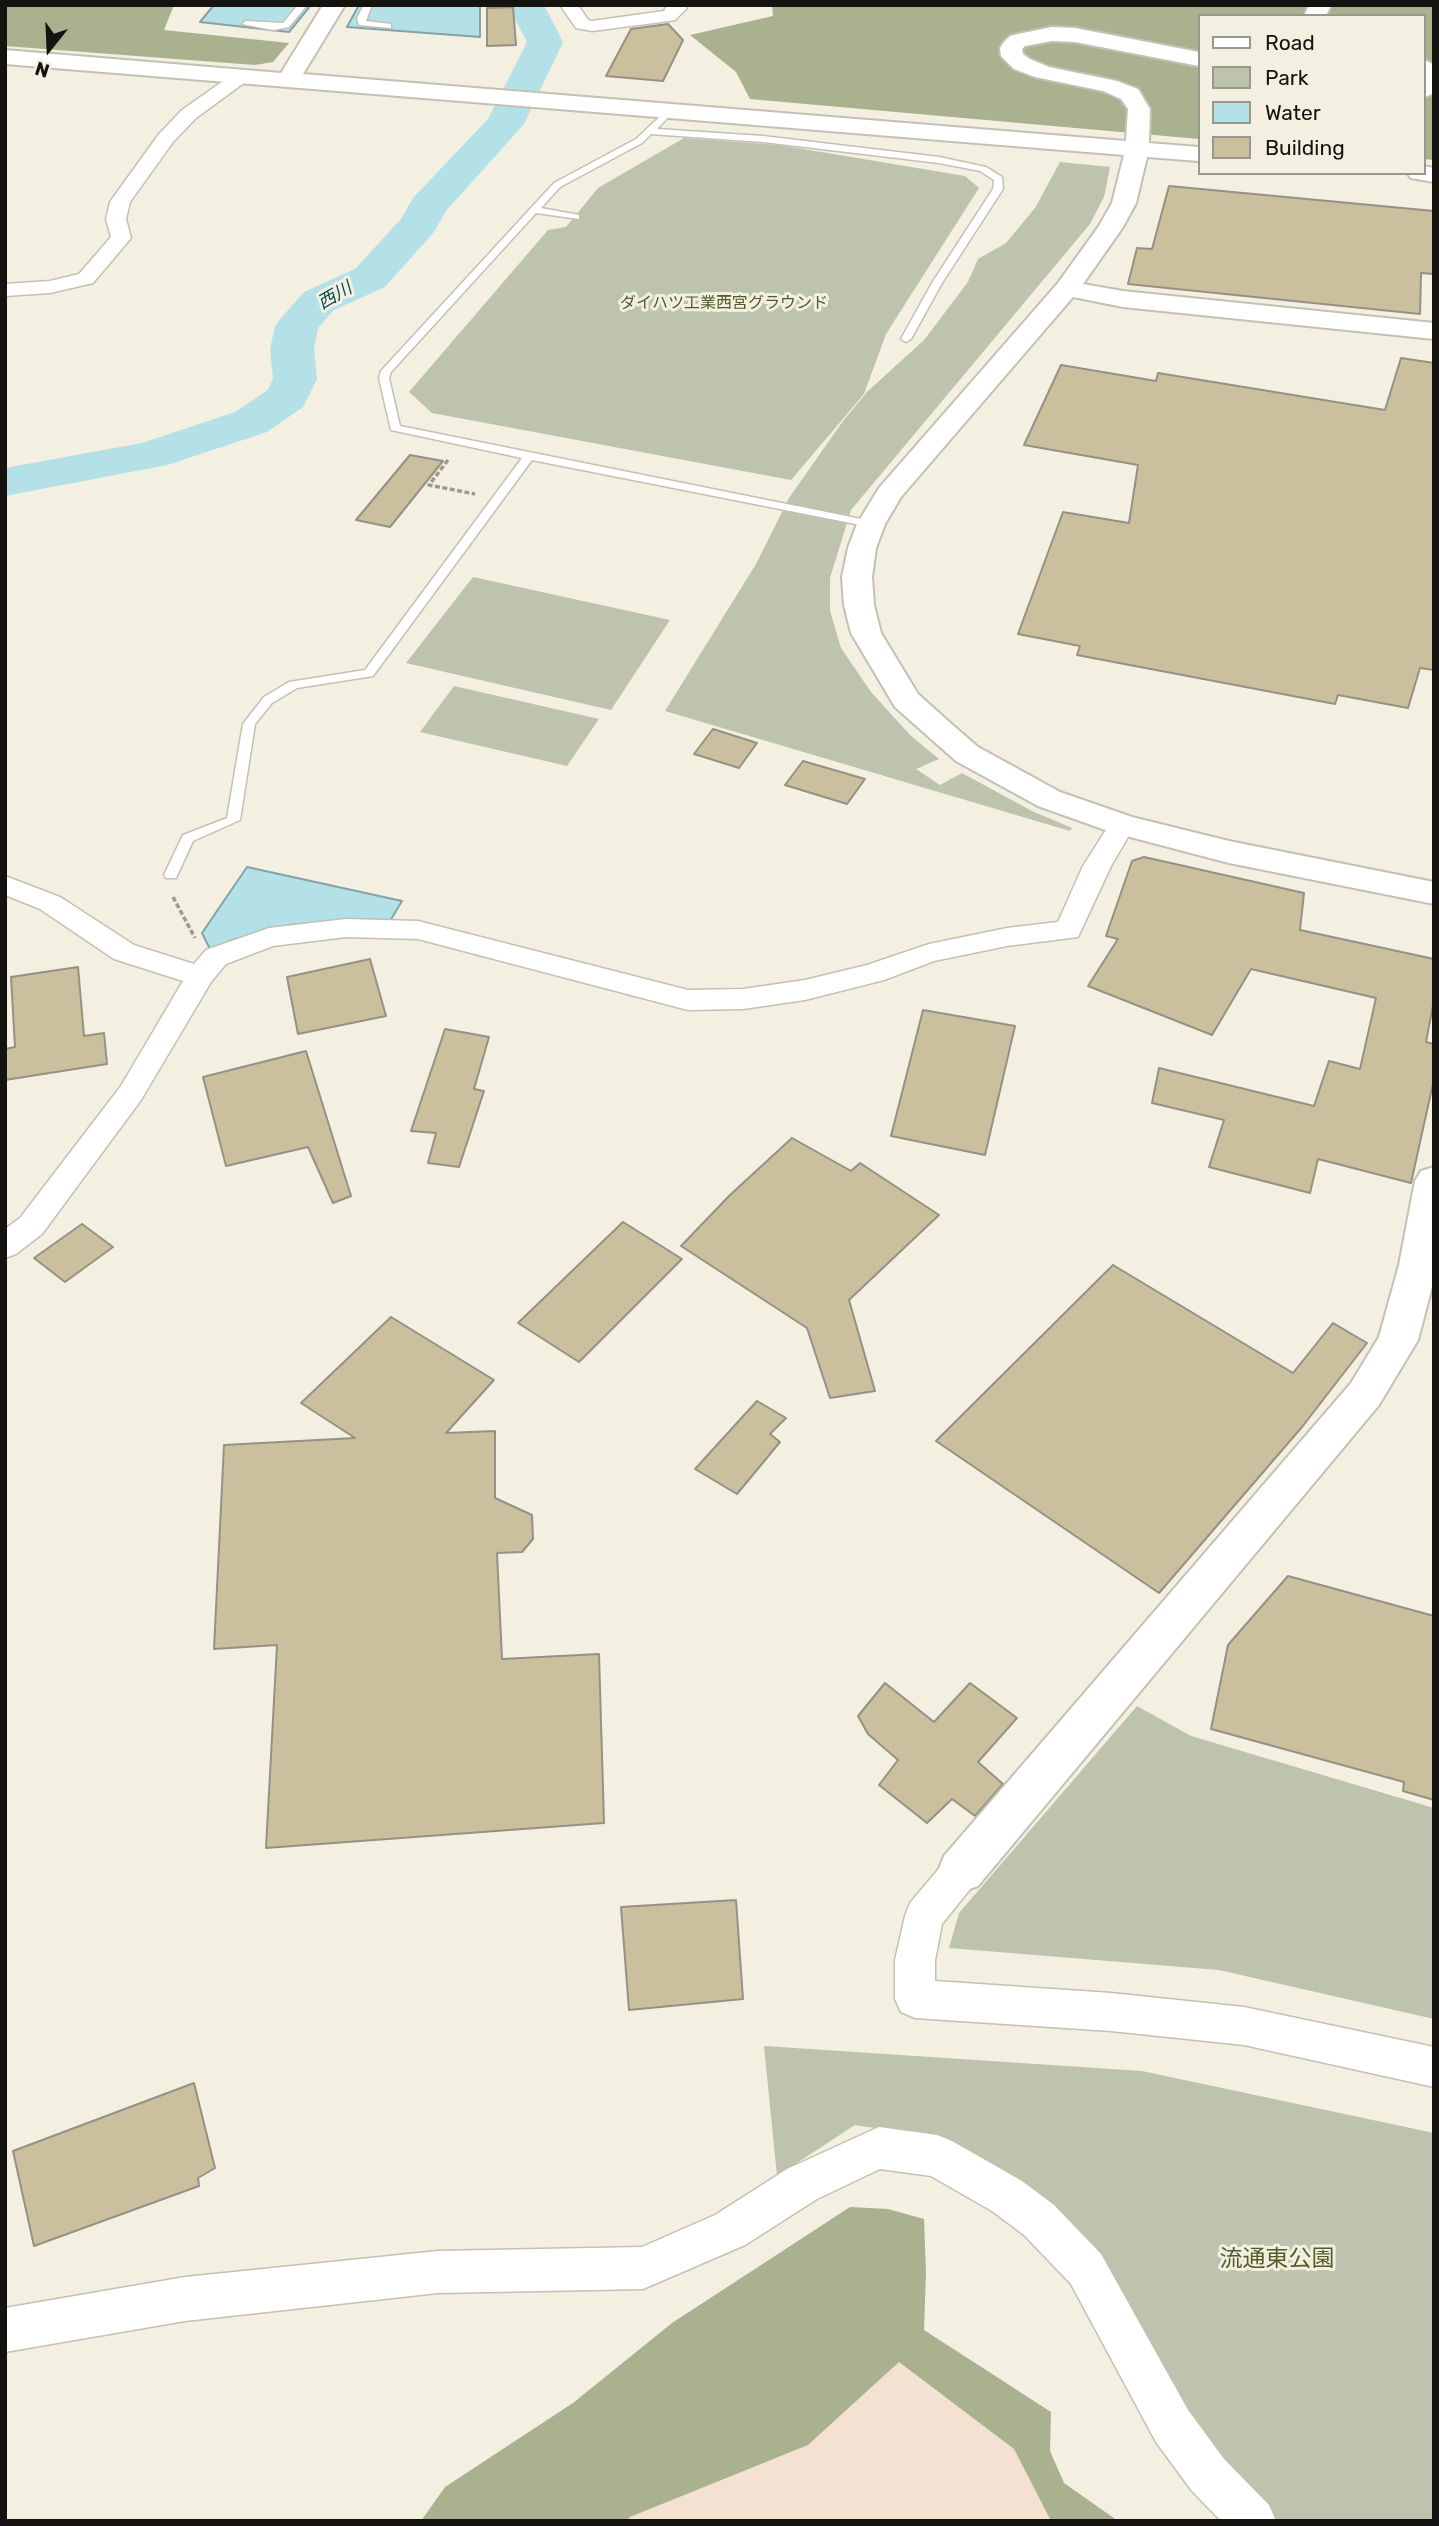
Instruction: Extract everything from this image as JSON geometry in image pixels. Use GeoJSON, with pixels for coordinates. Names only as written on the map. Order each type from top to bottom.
{"type":"FeatureCollection","features":[{"type":"Feature","properties":{"kind":"street"},"geometry":{"type":"LineString","coordinates":[[288,80],[334,5]]}},
{"type":"Feature","properties":{"kind":"street"},"geometry":{"type":"LineString","coordinates":[[569,5],[582,24],[592,26],[669,16],[678,8],[676,5]]}},
{"type":"Feature","properties":{"kind":"street"},"geometry":{"type":"LineString","coordinates":[[1198,59],[1074,35],[1052,34],[1018,41],[1011,48],[1012,56],[1022,64],[1130,94],[1139,109],[1137,149],[1124,203],[1111,227],[1067,288],[889,494],[871,524],[862,548],[857,576],[859,604],[866,633],[906,700],[967,754],[1049,799],[1122,825],[1229,852],[1434,894]]}},
{"type":"Feature","properties":{"kind":"street"},"geometry":{"type":"LineString","coordinates":[[5,57],[1198,154]]}},
{"type":"Feature","properties":{"kind":"street"},"geometry":{"type":"LineString","coordinates":[[1425,68],[1431,75],[1431,83],[1425,89]]}},
{"type":"Feature","properties":{"kind":"street"},"geometry":{"type":"LineString","coordinates":[[5,290],[50,287],[86,278],[121,238],[117,219],[120,202],[166,138],[189,114],[242,76]]}},
{"type":"Feature","properties":{"kind":"street"},"geometry":{"type":"LineString","coordinates":[[1067,288],[1124,299],[1434,331]]}},
{"type":"Feature","properties":{"kind":"street"},"geometry":{"type":"LineString","coordinates":[[5,1246],[31,1226],[131,1093],[200,976],[216,957],[269,937],[346,928],[418,930],[688,1000],[743,999],[805,990],[873,973],[929,953],[1007,937],[1069,930],[1097,866],[1122,825]]}},
{"type":"Feature","properties":{"kind":"street"},"geometry":{"type":"LineString","coordinates":[[5,885],[50,903],[124,952],[200,976]]}},
{"type":"Feature","properties":{"kind":"street"},"geometry":{"type":"LineString","coordinates":[[1434,1181],[1418,1265],[1398,1340],[1365,1394],[924,1916],[915,1960],[915,1999],[1111,2012],[1244,2026],[1434,2067]]}},
{"type":"Feature","properties":{"kind":"street"},"geometry":{"type":"LineString","coordinates":[[5,2330],[186,2299],[438,2272],[643,2268],[730,2230],[802,2184],[879,2148],[937,2156],[1007,2196],[1039,2220],[1086,2269],[1172,2426],[1208,2475],[1254,2521]]}},
{"type":"Feature","properties":{"kind":"lane"},"geometry":{"type":"LineString","coordinates":[[246,24],[273,27],[286,25],[303,5]]}},
{"type":"Feature","properties":{"kind":"lane"},"geometry":{"type":"LineString","coordinates":[[368,5],[361,18],[362,23],[388,26]]}},
{"type":"Feature","properties":{"kind":"lane"},"geometry":{"type":"LineString","coordinates":[[669,111],[639,141],[557,185],[386,371],[384,377],[395,428],[871,524]]}},
{"type":"Feature","properties":{"kind":"lane"},"geometry":{"type":"LineString","coordinates":[[648,131],[763,139],[939,160],[983,169],[999,179],[999,189],[937,283],[906,339]]}},
{"type":"Feature","properties":{"kind":"lane"},"geometry":{"type":"LineString","coordinates":[[534,210],[575,217]]}},
{"type":"Feature","properties":{"kind":"lane"},"geometry":{"type":"LineString","coordinates":[[170,874],[188,838],[233,820],[249,724],[268,700],[293,685],[369,673],[529,456]]}},
{"type":"Feature","properties":{"kind":"path"},"geometry":{"type":"LineString","coordinates":[[460,443],[429,485],[499,499]]}},
{"type":"Feature","properties":{"kind":"path"},"geometry":{"type":"LineString","coordinates":[[173,899],[198,943]]}},
{"type":"Feature","properties":{"kind":"shaded area"},"geometry":{"type":"Polygon","coordinates":[[[899,2361],[1014,2449],[1051,2521],[627,2521],[630,2517],[808,2445],[899,2361]]]}},
{"type":"Feature","properties":{"kind":"green space"},"geometry":{"type":"Polygon","coordinates":[[[5,5],[174,5],[164,30],[289,43],[273,62],[255,65],[5,46],[5,5]]]}},
{"type":"Feature","properties":{"kind":"green space"},"geometry":{"type":"Polygon","coordinates":[[[772,5],[1434,5],[1434,160],[1425,159],[1425,14],[1198,14],[1198,139],[750,99],[736,72],[690,35],[773,16],[772,5]]]}},
{"type":"Feature","properties":{"kind":"green space","name":"ダイハツ工業西宮グラウンド"},"geometry":{"type":"Polygon","coordinates":[[[684,138],[779,145],[965,176],[979,188],[886,334],[864,394],[791,480],[432,413],[409,392],[548,230],[566,227],[598,188],[684,138]]]}},
{"type":"Feature","properties":{"kind":"green space"},"geometry":{"type":"Polygon","coordinates":[[[1060,162],[1110,167],[1104,197],[1090,224],[851,510],[830,578],[830,611],[841,648],[871,692],[911,736],[939,759],[916,769],[940,785],[962,773],[1032,811],[1072,828],[1070,831],[665,711],[756,564],[789,498],[843,421],[867,392],[924,340],[968,282],[978,259],[1006,243],[1035,208],[1060,162]]]}},
{"type":"Feature","properties":{"kind":"green space"},"geometry":{"type":"Polygon","coordinates":[[[473,577],[670,620],[611,710],[406,663],[473,577]]]}},
{"type":"Feature","properties":{"kind":"green space"},"geometry":{"type":"Polygon","coordinates":[[[454,686],[599,719],[567,766],[420,732],[454,686]]]}},
{"type":"Feature","properties":{"kind":"green space"},"geometry":{"type":"Polygon","coordinates":[[[1137,1706],[1191,1736],[1434,1808],[1434,2019],[1219,1970],[949,1948],[959,1913],[1137,1706]]]}},
{"type":"Feature","properties":{"kind":"green space","name":"流通東公園"},"geometry":{"type":"Polygon","coordinates":[[[764,2046],[1142,2071],[1434,2133],[1434,2521],[1275,2521],[1207,2454],[1098,2255],[952,2140],[855,2125],[777,2176],[764,2046]]]}},
{"type":"Feature","properties":{"kind":"green space"},"geometry":{"type":"Polygon","coordinates":[[[850,2207],[888,2209],[924,2219],[924,2330],[1051,2412],[1050,2451],[1064,2483],[1118,2521],[1051,2521],[1014,2449],[899,2362],[808,2445],[630,2517],[627,2521],[421,2521],[445,2487],[573,2403],[672,2323],[850,2207]]]}},
{"type":"Feature","properties":{"kind":"water"},"geometry":{"type":"Polygon","coordinates":[[[214,5],[311,5],[289,32],[200,22],[214,5]]]}},
{"type":"Feature","properties":{"kind":"water"},"geometry":{"type":"Polygon","coordinates":[[[359,5],[480,5],[480,37],[347,27],[359,5]]]}},
{"type":"Feature","properties":{"kind":"water"},"geometry":{"type":"Polygon","coordinates":[[[247,867],[402,901],[390,921],[359,919],[289,925],[235,939],[210,949],[202,933],[247,867]]]}},
{"type":"Feature","properties":{"kind":"building"},"geometry":{"type":"Polygon","coordinates":[[[513,7],[516,45],[487,46],[487,8],[513,7]]]}},
{"type":"Feature","properties":{"kind":"building"},"geometry":{"type":"Polygon","coordinates":[[[668,24],[683,40],[663,81],[606,76],[631,29],[668,24]]]}},
{"type":"Feature","properties":{"kind":"building"},"geometry":{"type":"Polygon","coordinates":[[[1169,186],[1434,211],[1434,274],[1421,273],[1420,314],[1128,284],[1137,248],[1152,249],[1169,186]]]}},
{"type":"Feature","properties":{"kind":"building"},"geometry":{"type":"Polygon","coordinates":[[[1401,358],[1434,363],[1434,670],[1420,668],[1408,708],[1338,695],[1335,704],[1077,655],[1080,646],[1018,634],[1063,512],[1129,523],[1138,465],[1024,445],[1061,365],[1156,381],[1158,373],[1385,410],[1401,358]]]}},
{"type":"Feature","properties":{"kind":"building"},"geometry":{"type":"Polygon","coordinates":[[[410,455],[443,461],[390,527],[356,520],[410,455]]]}},
{"type":"Feature","properties":{"kind":"building"},"geometry":{"type":"Polygon","coordinates":[[[713,729],[757,743],[739,768],[694,754],[713,729]]]}},
{"type":"Feature","properties":{"kind":"building"},"geometry":{"type":"Polygon","coordinates":[[[803,761],[865,779],[847,804],[785,785],[803,761]]]}},
{"type":"Feature","properties":{"kind":"building"},"geometry":{"type":"Polygon","coordinates":[[[1144,857],[1304,893],[1300,930],[1434,959],[1434,1000],[1426,1042],[1434,1044],[1434,1079],[1411,1183],[1318,1159],[1310,1193],[1209,1167],[1224,1120],[1152,1103],[1159,1068],[1314,1106],[1329,1061],[1360,1069],[1376,998],[1251,969],[1212,1035],[1088,986],[1118,939],[1106,936],[1132,861],[1144,857]]]}},
{"type":"Feature","properties":{"kind":"building"},"geometry":{"type":"Polygon","coordinates":[[[370,959],[386,1016],[298,1034],[287,977],[370,959]]]}},
{"type":"Feature","properties":{"kind":"building"},"geometry":{"type":"Polygon","coordinates":[[[78,967],[84,1036],[104,1033],[107,1064],[5,1080],[5,1049],[15,1047],[11,977],[78,967]]]}},
{"type":"Feature","properties":{"kind":"building"},"geometry":{"type":"Polygon","coordinates":[[[923,1010],[1015,1026],[985,1155],[891,1136],[923,1010]]]}},
{"type":"Feature","properties":{"kind":"building"},"geometry":{"type":"Polygon","coordinates":[[[445,1029],[489,1037],[474,1089],[484,1091],[459,1167],[428,1163],[436,1133],[411,1131],[445,1029]]]}},
{"type":"Feature","properties":{"kind":"building"},"geometry":{"type":"Polygon","coordinates":[[[306,1051],[351,1196],[333,1203],[308,1147],[226,1166],[203,1077],[306,1051]]]}},
{"type":"Feature","properties":{"kind":"building"},"geometry":{"type":"Polygon","coordinates":[[[792,1138],[851,1171],[860,1163],[939,1215],[849,1300],[875,1391],[830,1398],[807,1328],[681,1246],[730,1195],[792,1138]]]}},
{"type":"Feature","properties":{"kind":"building"},"geometry":{"type":"Polygon","coordinates":[[[623,1222],[682,1259],[579,1362],[518,1323],[623,1222]]]}},
{"type":"Feature","properties":{"kind":"building"},"geometry":{"type":"Polygon","coordinates":[[[82,1224],[113,1247],[65,1282],[34,1258],[82,1224]]]}},
{"type":"Feature","properties":{"kind":"building"},"geometry":{"type":"Polygon","coordinates":[[[1113,1265],[1293,1373],[1333,1323],[1367,1343],[1302,1427],[1159,1593],[936,1441],[1113,1265]]]}},
{"type":"Feature","properties":{"kind":"building"},"geometry":{"type":"Polygon","coordinates":[[[391,1317],[494,1380],[446,1433],[495,1431],[495,1498],[532,1515],[533,1539],[522,1552],[497,1553],[502,1659],[599,1654],[604,1823],[266,1848],[277,1645],[214,1649],[224,1445],[355,1438],[301,1403],[391,1317]]]}},
{"type":"Feature","properties":{"kind":"building"},"geometry":{"type":"Polygon","coordinates":[[[757,1401],[786,1418],[770,1434],[780,1442],[737,1494],[695,1469],[757,1401]]]}},
{"type":"Feature","properties":{"kind":"building"},"geometry":{"type":"Polygon","coordinates":[[[1288,1576],[1434,1616],[1434,1800],[1403,1791],[1404,1782],[1211,1729],[1228,1645],[1288,1576]]]}},
{"type":"Feature","properties":{"kind":"building"},"geometry":{"type":"Polygon","coordinates":[[[885,1683],[934,1722],[970,1683],[1017,1718],[978,1762],[1003,1784],[975,1816],[952,1799],[927,1823],[879,1785],[898,1760],[868,1734],[858,1716],[885,1683]]]}},
{"type":"Feature","properties":{"kind":"building"},"geometry":{"type":"Polygon","coordinates":[[[736,1900],[743,1999],[629,2010],[621,1907],[736,1900]]]}},
{"type":"Feature","properties":{"kind":"building"},"geometry":{"type":"Polygon","coordinates":[[[194,2083],[215,2168],[198,2178],[199,2186],[34,2246],[13,2151],[194,2083]]]}},
{"type":"Feature","properties":{"kind":"waterway","name":"西川"},"geometry":{"type":"LineString","coordinates":[[5,482],[151,455],[251,422],[287,397],[295,379],[292,349],[297,326],[319,301],[370,278],[420,223],[427,207],[505,124],[545,42],[526,5]]}}]}
